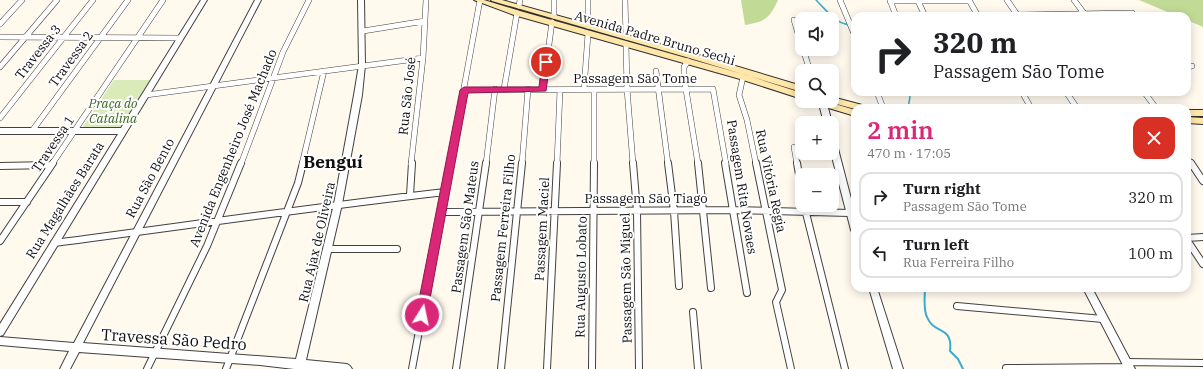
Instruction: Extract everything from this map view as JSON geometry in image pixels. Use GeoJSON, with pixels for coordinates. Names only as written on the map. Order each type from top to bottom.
{"type":"FeatureCollection","features":[{"type":"Feature","properties":{"kind":"main road","name":"Avenida Padre Bruno Sechi"},"geometry":{"type":"LineString","coordinates":[[494,0],[519,6],[553,19],[795,94]]}},
{"type":"Feature","properties":{"kind":"main road","name":"Avenida Padre Bruno Sechi"},"geometry":{"type":"LineString","coordinates":[[479,1],[519,6]]}},
{"type":"Feature","properties":{"kind":"main road","name":"Avenida Padre Bruno Sechi"},"geometry":{"type":"LineString","coordinates":[[626,41],[689,54],[795,87]]}},
{"type":"Feature","properties":{"kind":"main road"},"geometry":{"type":"LineString","coordinates":[[839,102],[851,105]]}},
{"type":"Feature","properties":{"kind":"main road"},"geometry":{"type":"LineString","coordinates":[[837,108],[851,112]]}},
{"type":"Feature","properties":{"kind":"main road"},"geometry":{"type":"LineString","coordinates":[[1191,113],[1203,113]]}},
{"type":"Feature","properties":{"kind":"main road"},"geometry":{"type":"LineString","coordinates":[[1191,120],[1203,121]]}},
{"type":"Feature","properties":{"kind":"street"},"geometry":{"type":"LineString","coordinates":[[0,24],[22,0]]}},
{"type":"Feature","properties":{"kind":"street"},"geometry":{"type":"LineString","coordinates":[[0,67],[58,0]]}},
{"type":"Feature","properties":{"kind":"street","name":"Travessa 3"},"geometry":{"type":"LineString","coordinates":[[0,118],[92,0]]}},
{"type":"Feature","properties":{"kind":"street","name":"Travessa 2"},"geometry":{"type":"LineString","coordinates":[[32,131],[128,0]]}},
{"type":"Feature","properties":{"kind":"street","name":"Travessa 1"},"geometry":{"type":"LineString","coordinates":[[0,241],[164,0]]}},
{"type":"Feature","properties":{"kind":"street","name":"Rua Magalhães Barata"},"geometry":{"type":"LineString","coordinates":[[0,334],[54,243],[204,0]]}},
{"type":"Feature","properties":{"kind":"street","name":"Rua São Bento"},"geometry":{"type":"LineString","coordinates":[[65,369],[258,0]]}},
{"type":"Feature","properties":{"kind":"street","name":"Avenida Engenheiro José Machado"},"geometry":{"type":"LineString","coordinates":[[147,369],[218,222],[284,52],[309,0]]}},
{"type":"Feature","properties":{"kind":"street","name":"Rua Ajax de Oliveira"},"geometry":{"type":"LineString","coordinates":[[300,366],[338,204],[358,95],[362,65],[363,31],[361,0]]}},
{"type":"Feature","properties":{"kind":"street","name":"Rua São José"},"geometry":{"type":"LineString","coordinates":[[410,195],[411,168],[423,58],[426,0]]}},
{"type":"Feature","properties":{"kind":"street"},"geometry":{"type":"LineString","coordinates":[[543,89],[553,19],[554,0]]}},
{"type":"Feature","properties":{"kind":"street"},"geometry":{"type":"LineString","coordinates":[[584,89],[588,30],[588,0]]}},
{"type":"Feature","properties":{"kind":"street","name":"Passagem São Miguel"},"geometry":{"type":"LineString","coordinates":[[624,0],[627,89],[637,211],[639,369]]}},
{"type":"Feature","properties":{"kind":"street"},"geometry":{"type":"LineString","coordinates":[[840,0],[851,25]]}},
{"type":"Feature","properties":{"kind":"street"},"geometry":{"type":"LineString","coordinates":[[1007,0],[1014,12]]}},
{"type":"Feature","properties":{"kind":"street"},"geometry":{"type":"LineString","coordinates":[[1074,0],[1084,12]]}},
{"type":"Feature","properties":{"kind":"street"},"geometry":{"type":"LineString","coordinates":[[412,369],[442,212],[479,1]]}},
{"type":"Feature","properties":{"kind":"street"},"geometry":{"type":"LineString","coordinates":[[894,12],[890,1],[969,1],[976,12]]}},
{"type":"Feature","properties":{"kind":"street"},"geometry":{"type":"LineString","coordinates":[[918,1],[923,12]]}},
{"type":"Feature","properties":{"kind":"street"},"geometry":{"type":"LineString","coordinates":[[504,89],[519,6]]}},
{"type":"Feature","properties":{"kind":"street"},"geometry":{"type":"LineString","coordinates":[[363,31],[425,21]]}},
{"type":"Feature","properties":{"kind":"street"},"geometry":{"type":"LineString","coordinates":[[0,38],[180,38]]}},
{"type":"Feature","properties":{"kind":"street"},"geometry":{"type":"LineString","coordinates":[[146,95],[423,58]]}},
{"type":"Feature","properties":{"kind":"street"},"geometry":{"type":"LineString","coordinates":[[688,61],[684,67],[685,89],[697,150],[711,288]]}},
{"type":"Feature","properties":{"kind":"street"},"geometry":{"type":"LineString","coordinates":[[226,369],[298,183],[324,71]]}},
{"type":"Feature","properties":{"kind":"street"},"geometry":{"type":"LineString","coordinates":[[656,71],[674,210],[679,286]]}},
{"type":"Feature","properties":{"kind":"street","name":"Rua Vitória Regia"},"geometry":{"type":"LineString","coordinates":[[743,77],[739,96],[746,120],[766,210],[782,290],[776,302],[791,369]]}},
{"type":"Feature","properties":{"kind":"street","name":"Passagem São Tome"},"geometry":{"type":"LineString","coordinates":[[464,90],[709,88]]}},
{"type":"Feature","properties":{"kind":"street","name":"Passagem Rita Novaes"},"geometry":{"type":"LineString","coordinates":[[709,88],[713,89],[714,91],[747,293]]}},
{"type":"Feature","properties":{"kind":"street","name":"Passagem São Mateus"},"geometry":{"type":"LineString","coordinates":[[456,369],[480,211],[495,89]]}},
{"type":"Feature","properties":{"kind":"street","name":"Passagem Ferreira Filho"},"geometry":{"type":"LineString","coordinates":[[501,369],[518,210],[528,89]]}},
{"type":"Feature","properties":{"kind":"street","name":"Passagem Maciel"},"geometry":{"type":"LineString","coordinates":[[547,369],[560,90]]}},
{"type":"Feature","properties":{"kind":"street","name":"Rua Augusto Lobato"},"geometry":{"type":"LineString","coordinates":[[592,369],[594,90]]}},
{"type":"Feature","properties":{"kind":"street"},"geometry":{"type":"LineString","coordinates":[[0,131],[123,131]]}},
{"type":"Feature","properties":{"kind":"street"},"geometry":{"type":"LineString","coordinates":[[794,147],[798,168]]}},
{"type":"Feature","properties":{"kind":"street"},"geometry":{"type":"LineString","coordinates":[[837,160],[851,216]]}},
{"type":"Feature","properties":{"kind":"street"},"geometry":{"type":"LineString","coordinates":[[1191,164],[1203,180]]}},
{"type":"Feature","properties":{"kind":"street"},"geometry":{"type":"LineString","coordinates":[[0,166],[51,165]]}},
{"type":"Feature","properties":{"kind":"street"},"geometry":{"type":"LineString","coordinates":[[54,243],[218,222],[338,204],[445,192]]}},
{"type":"Feature","properties":{"kind":"street"},"geometry":{"type":"LineString","coordinates":[[0,202],[27,202]]}},
{"type":"Feature","properties":{"kind":"street","name":"Passagem São Tiago"},"geometry":{"type":"LineString","coordinates":[[442,212],[518,210],[637,211],[795,209]]}},
{"type":"Feature","properties":{"kind":"street"},"geometry":{"type":"LineString","coordinates":[[806,212],[845,369]]}},
{"type":"Feature","properties":{"kind":"street","name":"Passagem São Tiago"},"geometry":{"type":"LineString","coordinates":[[839,212],[850,213]]}},
{"type":"Feature","properties":{"kind":"street"},"geometry":{"type":"LineString","coordinates":[[1191,239],[1203,238]]}},
{"type":"Feature","properties":{"kind":"street"},"geometry":{"type":"LineString","coordinates":[[1191,245],[1203,264]]}},
{"type":"Feature","properties":{"kind":"street"},"geometry":{"type":"LineString","coordinates":[[328,249],[397,249]]}},
{"type":"Feature","properties":{"kind":"street"},"geometry":{"type":"LineString","coordinates":[[874,292],[898,369]]}},
{"type":"Feature","properties":{"kind":"street"},"geometry":{"type":"LineString","coordinates":[[1088,292],[1128,366]]}},
{"type":"Feature","properties":{"kind":"street"},"geometry":{"type":"LineString","coordinates":[[957,306],[1103,319]]}},
{"type":"Feature","properties":{"kind":"street"},"geometry":{"type":"LineString","coordinates":[[693,312],[698,369]]}},
{"type":"Feature","properties":{"kind":"street","name":"Travessa São Pedro"},"geometry":{"type":"LineString","coordinates":[[0,334],[76,348],[230,357],[300,366],[347,369]]}},
{"type":"Feature","properties":{"kind":"street"},"geometry":{"type":"LineString","coordinates":[[1006,368],[1203,363]]}},
{"type":"Feature","properties":{"kind":"green space"},"geometry":{"type":"Polygon","coordinates":[[[741,0],[778,0],[766,18],[758,22],[745,25],[741,0]]]}},
{"type":"Feature","properties":{"kind":"green space"},"geometry":{"type":"Polygon","coordinates":[[[1139,0],[1203,0],[1203,27],[1191,22],[1191,12],[1168,12],[1139,0]]]}},
{"type":"Feature","properties":{"kind":"green space","name":"Praça do Catalina"},"geometry":{"type":"Polygon","coordinates":[[[114,80],[150,80],[121,128],[82,128],[114,80]]]}},
{"type":"Feature","properties":{"kind":"waterway"},"geometry":{"type":"LineString","coordinates":[[816,0],[838,21],[851,25]]}},
{"type":"Feature","properties":{"kind":"waterway"},"geometry":{"type":"LineString","coordinates":[[909,104],[910,96]]}},
{"type":"Feature","properties":{"kind":"waterway"},"geometry":{"type":"LineString","coordinates":[[925,292],[927,317],[930,323],[949,337],[950,351],[958,359],[963,369]]}},
{"type":"Feature","properties":{"kind":"district","name":"Benguí"},"geometry":{"type":"Point","coordinates":[333,162]}},
{"type":"Feature","properties":{"kind":"route"},"geometry":{"type":"LineString","coordinates":[[422,315],[464,90],[543,89],[546,62]]}}]}
